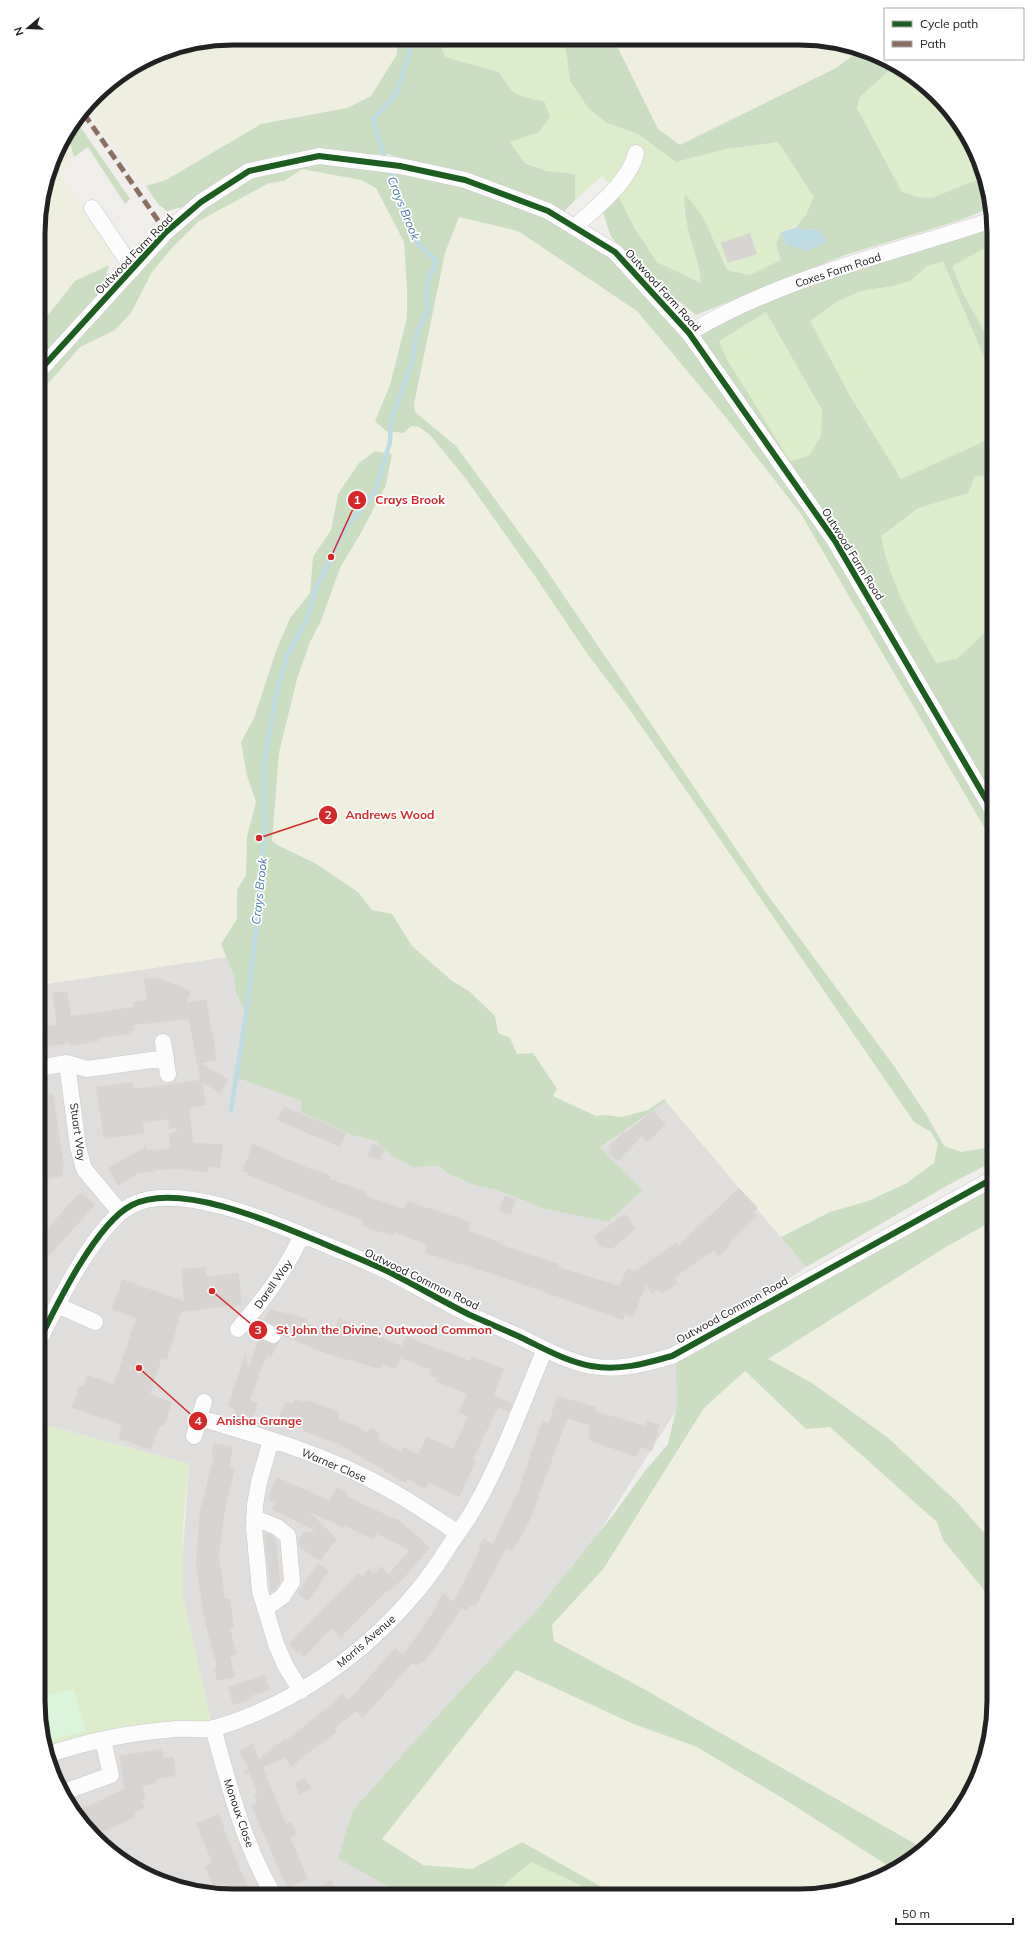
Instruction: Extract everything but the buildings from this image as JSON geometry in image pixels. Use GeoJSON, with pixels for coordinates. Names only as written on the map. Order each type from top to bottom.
{"type":"FeatureCollection","features":[{"type":"Feature","properties":{"kind":"street"},"geometry":{"type":"LineString","coordinates":[[574,227],[621,181],[632,167],[636,153]]}},
{"type":"Feature","properties":{"kind":"street","name":"Outwood Farm Road"},"geometry":{"type":"LineString","coordinates":[[45,366],[166,232],[201,202],[249,170],[319,156],[400,166],[465,180],[548,211],[615,252],[689,333],[835,541],[987,801]]}},
{"type":"Feature","properties":{"kind":"street"},"geometry":{"type":"LineString","coordinates":[[92,208],[133,269]]}},
{"type":"Feature","properties":{"kind":"street","name":"Coxes Farm Road"},"geometry":{"type":"LineString","coordinates":[[689,333],[719,315],[790,285],[987,222]]}},
{"type":"Feature","properties":{"kind":"street"},"geometry":{"type":"LineString","coordinates":[[163,1042],[168,1074]]}},
{"type":"Feature","properties":{"kind":"street"},"geometry":{"type":"LineString","coordinates":[[45,1067],[67,1064],[87,1069],[166,1058]]}},
{"type":"Feature","properties":{"kind":"street","name":"Stuart Way"},"geometry":{"type":"LineString","coordinates":[[67,1064],[78,1147],[84,1169],[120,1212]]}},
{"type":"Feature","properties":{"kind":"street","name":"Outwood Common Road"},"geometry":{"type":"LineString","coordinates":[[45,1329],[57,1305],[90,1249],[120,1212],[147,1199],[162,1197],[184,1199],[217,1206],[302,1235],[386,1270],[470,1315],[571,1360],[591,1366],[614,1368],[638,1366],[672,1356],[987,1182]]}},
{"type":"Feature","properties":{"kind":"street","name":"Darell Way"},"geometry":{"type":"LineString","coordinates":[[273,1335],[242,1325],[291,1260],[302,1235]]}},
{"type":"Feature","properties":{"kind":"street"},"geometry":{"type":"LineString","coordinates":[[57,1305],[95,1322]]}},
{"type":"Feature","properties":{"kind":"street","name":"Morris Avenue"},"geometry":{"type":"LineString","coordinates":[[52,1753],[70,1747],[103,1740],[176,1729],[213,1728],[276,1705],[301,1691],[332,1670],[358,1649],[403,1607],[418,1590],[476,1507],[500,1459],[545,1349]]}},
{"type":"Feature","properties":{"kind":"street"},"geometry":{"type":"LineString","coordinates":[[194,1436],[204,1402]]}},
{"type":"Feature","properties":{"kind":"street","name":"Warner Close"},"geometry":{"type":"LineString","coordinates":[[200,1418],[312,1454],[382,1486],[458,1532]]}},
{"type":"Feature","properties":{"kind":"street"},"geometry":{"type":"LineString","coordinates":[[271,1440],[259,1482],[254,1518],[260,1591],[276,1644],[285,1665],[301,1691]]}},
{"type":"Feature","properties":{"kind":"street"},"geometry":{"type":"LineString","coordinates":[[254,1518],[277,1527],[288,1536],[292,1582],[283,1596],[265,1609]]}},
{"type":"Feature","properties":{"kind":"street","name":"Monoux Close"},"geometry":{"type":"LineString","coordinates":[[213,1728],[233,1800],[251,1850],[270,1889]]}},
{"type":"Feature","properties":{"kind":"street"},"geometry":{"type":"LineString","coordinates":[[68,1791],[111,1775],[103,1740]]}},
{"type":"Feature","properties":{"kind":"shaded area"},"geometry":{"type":"Polygon","coordinates":[[[226,957],[234,977],[236,994],[243,1007],[245,1028],[237,1078],[302,1101],[355,1136],[376,1141],[394,1157],[412,1167],[439,1166],[446,1173],[474,1185],[497,1190],[545,1209],[608,1222],[643,1190],[600,1149],[666,1101],[806,1267],[685,1348],[689,1390],[574,1572],[338,1859],[393,1889],[221,1889],[185,1883],[150,1870],[139,1864],[109,1842],[84,1815],[64,1784],[52,1752],[195,1653],[183,1597],[182,1565],[189,1464],[45,1425],[45,984],[226,957]],[[206,1266],[181,1269],[186,1311],[242,1305],[239,1274],[207,1276],[206,1266]]]}},
{"type":"Feature","properties":{"kind":"green space"},"geometry":{"type":"Polygon","coordinates":[[[221,45],[397,45],[397,54],[371,96],[347,108],[261,124],[166,180],[146,186],[118,152],[89,112],[100,100],[119,84],[139,70],[161,59],[185,51],[221,45]]]}},
{"type":"Feature","properties":{"kind":"green space"},"geometry":{"type":"Polygon","coordinates":[[[397,45],[441,45],[445,57],[499,72],[508,86],[517,94],[527,98],[544,101],[550,117],[539,132],[510,142],[525,163],[547,171],[575,174],[575,200],[558,218],[483,180],[387,154],[319,156],[249,171],[201,202],[167,211],[158,204],[146,186],[166,180],[261,124],[347,108],[371,96],[397,54],[397,45]]]}},
{"type":"Feature","properties":{"kind":"green space"},"geometry":{"type":"Polygon","coordinates":[[[441,45],[564,45],[570,81],[607,123],[638,134],[676,162],[726,149],[778,142],[814,197],[809,210],[799,224],[781,232],[776,244],[781,260],[750,275],[727,270],[703,217],[683,208],[693,241],[702,283],[657,262],[635,229],[614,188],[602,176],[575,200],[575,174],[547,171],[525,162],[510,142],[544,101],[527,98],[517,94],[508,86],[499,72],[445,57],[441,45]]]}},
{"type":"Feature","properties":{"kind":"green space"},"geometry":{"type":"Polygon","coordinates":[[[564,45],[616,45],[658,129],[680,145],[836,68],[855,54],[871,59],[891,69],[860,97],[857,108],[902,192],[917,197],[932,198],[971,182],[979,180],[985,210],[958,221],[845,255],[696,315],[654,281],[611,237],[600,203],[614,188],[635,229],[657,262],[701,283],[700,272],[688,227],[684,205],[685,194],[703,217],[727,270],[750,275],[781,260],[776,244],[781,232],[786,245],[819,230],[795,228],[806,215],[814,197],[778,142],[726,149],[676,162],[638,134],[607,123],[589,109],[570,81],[564,45]]]}},
{"type":"Feature","properties":{"kind":"green space"},"geometry":{"type":"Polygon","coordinates":[[[606,45],[811,45],[855,54],[836,68],[659,155],[606,45]]]}},
{"type":"Feature","properties":{"kind":"green space"},"geometry":{"type":"Polygon","coordinates":[[[891,69],[893,70],[932,100],[948,119],[968,150],[979,180],[971,182],[932,198],[917,197],[902,192],[857,108],[860,97],[891,69]]]}},
{"type":"Feature","properties":{"kind":"green space"},"geometry":{"type":"Polygon","coordinates":[[[79,126],[130,199],[125,204],[88,147],[74,157],[70,140],[79,126]]]}},
{"type":"Feature","properties":{"kind":"green space"},"geometry":{"type":"Polygon","coordinates":[[[70,140],[74,157],[61,175],[113,254],[109,265],[75,281],[45,319],[45,221],[51,185],[59,161],[70,140]]]}},
{"type":"Feature","properties":{"kind":"green space"},"geometry":{"type":"Polygon","coordinates":[[[318,158],[401,168],[526,204],[601,246],[689,333],[790,285],[984,230],[987,232],[987,246],[985,248],[952,266],[964,295],[987,337],[987,364],[943,261],[927,266],[910,281],[892,286],[860,291],[838,301],[810,321],[850,396],[901,479],[987,440],[987,477],[975,476],[968,493],[918,508],[881,536],[896,586],[910,617],[936,663],[957,659],[987,631],[987,832],[801,514],[724,415],[637,311],[518,231],[459,217],[445,253],[414,404],[415,412],[456,446],[543,565],[764,890],[894,1066],[926,1114],[944,1146],[961,1152],[987,1148],[987,1165],[950,1184],[806,1267],[781,1237],[830,1212],[868,1201],[907,1183],[934,1163],[938,1144],[931,1132],[914,1122],[695,803],[627,706],[586,652],[537,579],[466,479],[430,435],[419,427],[411,426],[404,433],[386,431],[375,421],[390,385],[407,318],[404,242],[376,188],[361,180],[302,169],[284,181],[269,183],[199,221],[171,249],[152,272],[131,313],[115,330],[80,347],[45,387],[45,366],[186,213],[249,173],[318,158]],[[766,312],[719,341],[726,358],[790,461],[809,456],[821,436],[822,410],[766,312]]]}},
{"type":"Feature","properties":{"kind":"green space"},"geometry":{"type":"Polygon","coordinates":[[[302,169],[361,180],[376,188],[404,242],[407,318],[390,385],[375,421],[419,426],[430,435],[466,479],[537,579],[586,652],[627,706],[695,803],[914,1122],[931,1132],[938,1144],[934,1163],[907,1183],[868,1201],[830,1212],[781,1237],[664,1099],[648,1110],[622,1117],[606,1115],[596,1116],[552,1096],[541,1062],[534,1053],[517,1054],[510,1038],[498,1033],[470,992],[451,980],[412,946],[392,914],[372,910],[358,892],[298,854],[281,847],[272,841],[279,753],[297,679],[310,642],[321,621],[340,568],[362,531],[370,514],[338,494],[331,530],[313,557],[310,593],[290,618],[276,651],[254,718],[241,742],[247,776],[256,802],[247,836],[246,875],[237,890],[237,919],[221,944],[226,957],[45,984],[45,387],[80,347],[115,330],[131,313],[152,272],[171,249],[199,221],[269,183],[284,181],[302,169]]]}},
{"type":"Feature","properties":{"kind":"green space"},"geometry":{"type":"Polygon","coordinates":[[[459,217],[518,230],[637,311],[724,415],[801,514],[987,832],[987,1148],[961,1152],[944,1146],[926,1114],[894,1066],[764,890],[543,565],[456,446],[415,412],[414,404],[445,253],[459,217]]]}},
{"type":"Feature","properties":{"kind":"green space"},"geometry":{"type":"Polygon","coordinates":[[[987,221],[987,802],[689,333],[987,221]]]}},
{"type":"Feature","properties":{"kind":"green space"},"geometry":{"type":"Polygon","coordinates":[[[109,265],[99,305],[45,364],[45,319],[75,281],[109,265]]]}},
{"type":"Feature","properties":{"kind":"green space"},"geometry":{"type":"Polygon","coordinates":[[[375,451],[392,454],[386,485],[362,531],[340,568],[321,621],[310,642],[297,679],[279,753],[272,841],[281,847],[315,863],[358,892],[372,910],[392,914],[412,946],[451,980],[470,992],[495,1016],[498,1033],[510,1038],[517,1054],[533,1053],[557,1089],[553,1096],[596,1116],[606,1115],[622,1117],[648,1110],[664,1099],[666,1101],[600,1148],[643,1190],[608,1222],[545,1209],[497,1190],[474,1185],[446,1173],[439,1166],[412,1167],[394,1157],[376,1141],[355,1136],[301,1112],[302,1101],[237,1078],[245,1028],[243,1007],[236,994],[234,977],[221,944],[237,919],[237,890],[246,875],[247,836],[256,802],[247,776],[241,742],[254,718],[276,651],[290,618],[310,593],[313,557],[331,530],[338,494],[359,463],[375,451]]]}},
{"type":"Feature","properties":{"kind":"green space"},"geometry":{"type":"Polygon","coordinates":[[[987,1185],[987,1224],[944,1248],[768,1359],[812,1383],[887,1437],[956,1501],[987,1536],[987,1593],[943,1540],[937,1522],[830,1427],[806,1429],[745,1371],[704,1408],[604,1568],[552,1625],[554,1641],[642,1688],[918,1846],[889,1866],[784,1799],[697,1747],[631,1723],[516,1670],[382,1839],[423,1865],[472,1869],[522,1842],[605,1889],[588,1889],[531,1862],[499,1889],[393,1889],[338,1859],[353,1810],[450,1702],[536,1611],[613,1515],[645,1471],[668,1444],[677,1405],[676,1363],[987,1185]]]}},
{"type":"Feature","properties":{"kind":"green space"},"geometry":{"type":"Polygon","coordinates":[[[987,1224],[987,1536],[956,1501],[887,1437],[812,1383],[768,1359],[944,1248],[987,1224]]]}},
{"type":"Feature","properties":{"kind":"green space"},"geometry":{"type":"Polygon","coordinates":[[[745,1371],[806,1429],[830,1427],[937,1522],[943,1540],[987,1593],[987,1713],[981,1749],[973,1773],[962,1795],[940,1825],[918,1846],[642,1688],[554,1641],[552,1625],[604,1568],[704,1408],[745,1371]]]}},
{"type":"Feature","properties":{"kind":"green space"},"geometry":{"type":"Polygon","coordinates":[[[45,1425],[189,1464],[183,1527],[183,1597],[213,1728],[53,1754],[45,1713],[45,1425]]]}},
{"type":"Feature","properties":{"kind":"green space"},"geometry":{"type":"Polygon","coordinates":[[[516,1670],[631,1723],[697,1747],[784,1799],[889,1866],[871,1875],[847,1883],[811,1889],[605,1889],[522,1842],[472,1869],[423,1865],[382,1839],[516,1670]]]}},
{"type":"Feature","properties":{"kind":"green space"},"geometry":{"type":"Polygon","coordinates":[[[74,1689],[86,1731],[50,1741],[45,1713],[45,1695],[74,1689]]]}},
{"type":"Feature","properties":{"kind":"green space"},"geometry":{"type":"Polygon","coordinates":[[[531,1862],[588,1889],[499,1889],[531,1862]]]}},
{"type":"Feature","properties":{"kind":"water"},"geometry":{"type":"Polygon","coordinates":[[[795,228],[819,230],[827,241],[808,251],[786,245],[781,232],[795,228]]]}},
{"type":"Feature","properties":{"kind":"waterway","name":"Crays Brook"},"geometry":{"type":"LineString","coordinates":[[386,161],[373,120],[396,94],[410,51],[410,45]]}},
{"type":"Feature","properties":{"kind":"waterway","name":"Crays Brook"},"geometry":{"type":"LineString","coordinates":[[231,1110],[248,1002],[258,911],[259,876],[265,836],[264,765],[277,690],[287,656],[306,621],[316,588],[331,557],[345,529],[375,492],[390,442],[391,420],[412,363],[417,332],[428,310],[428,280],[437,261],[418,244],[389,168]]}},
{"type":"Feature","properties":{"kind":"marked path"},"geometry":{"type":"LineString","coordinates":[[86,117],[166,232]]}},
{"type":"Feature","properties":{"kind":"cycle path"},"geometry":{"type":"LineString","coordinates":[[45,364],[166,232],[201,202],[249,171],[319,156],[400,166],[465,180],[548,211],[615,252],[689,333],[835,541],[987,801]]}},
{"type":"Feature","properties":{"kind":"cycle path"},"geometry":{"type":"LineString","coordinates":[[45,1329],[78,1267],[91,1247],[118,1215],[132,1205],[153,1199],[177,1198],[203,1202],[231,1209],[309,1237],[387,1271],[470,1315],[572,1361],[591,1366],[612,1368],[632,1366],[672,1356],[987,1182]]}},
{"type":"Feature","properties":{"kind":"place","name":"Crays Brook"},"geometry":{"type":"Point","coordinates":[331,557]}},
{"type":"Feature","properties":{"kind":"place","name":"Andrews Wood"},"geometry":{"type":"Point","coordinates":[259,838]}},
{"type":"Feature","properties":{"kind":"place","name":"St John the Divine, Outwood Common"},"geometry":{"type":"Point","coordinates":[212,1291]}},
{"type":"Feature","properties":{"kind":"place","name":"Anisha Grange"},"geometry":{"type":"Point","coordinates":[139,1368]}}]}
